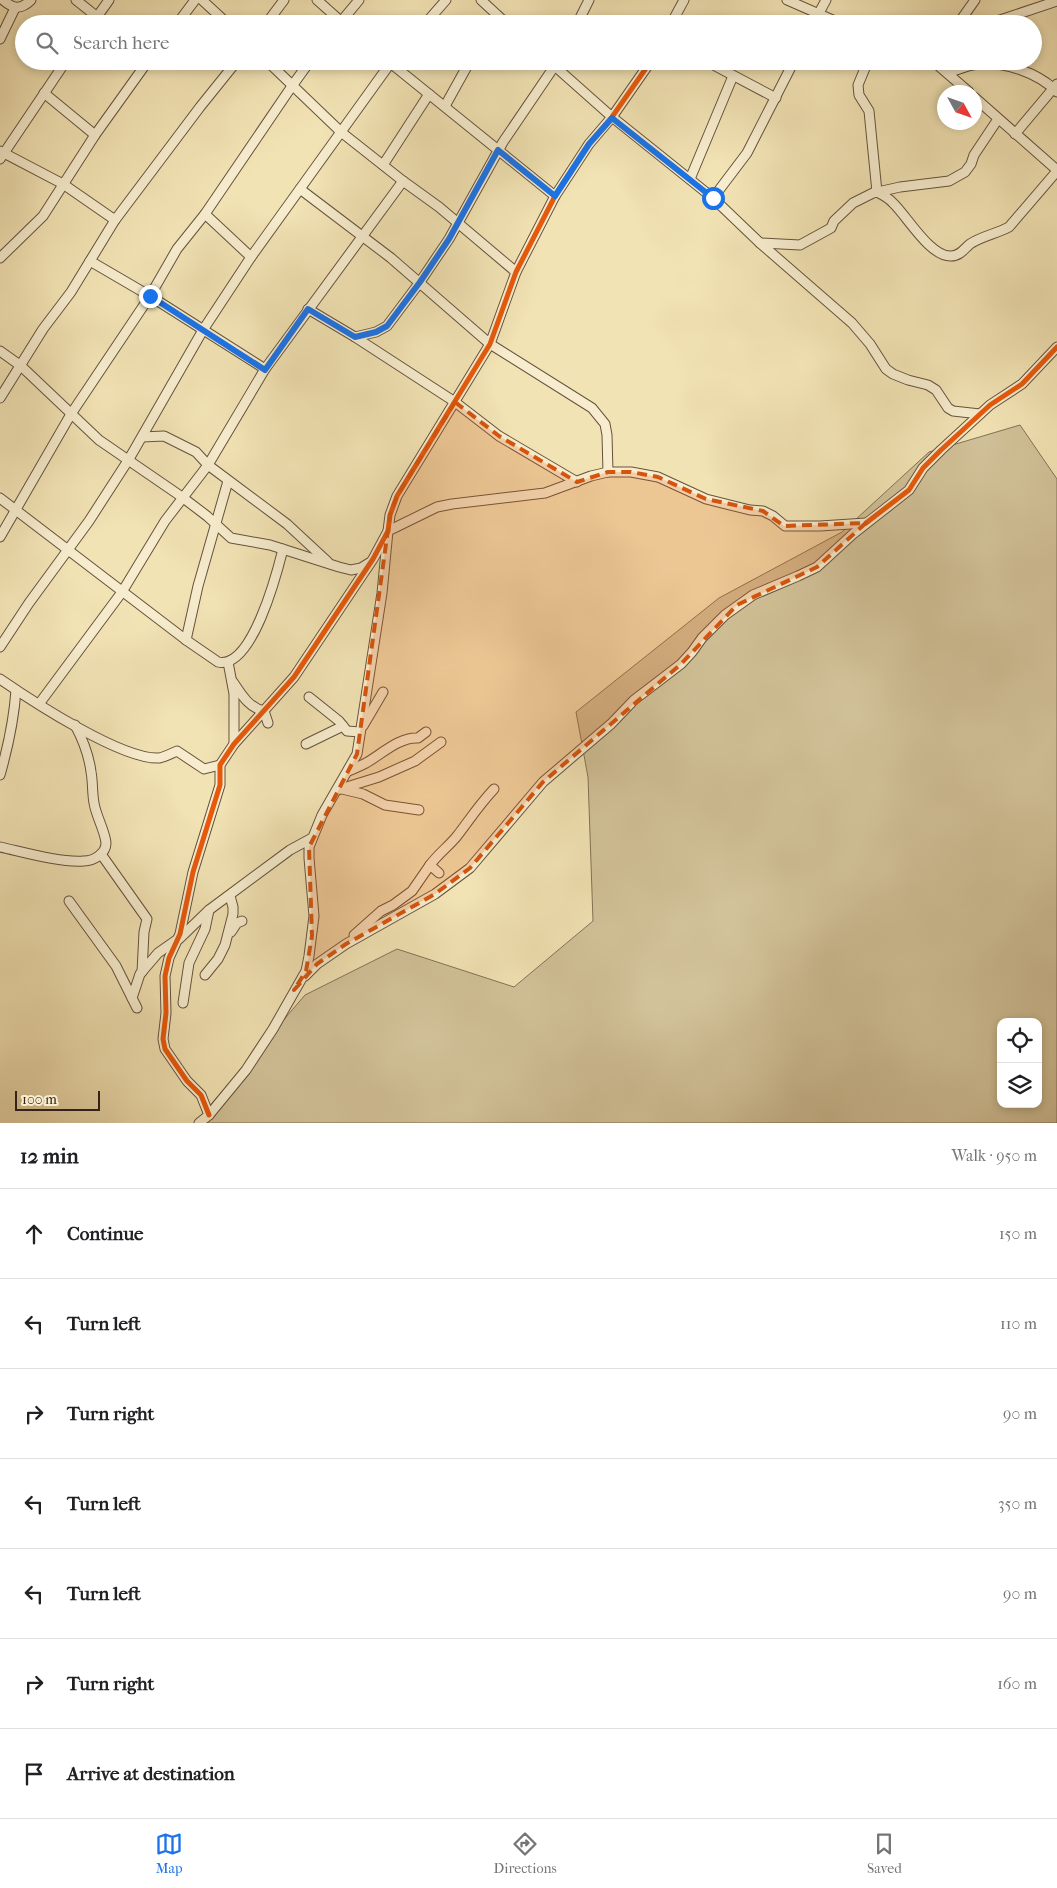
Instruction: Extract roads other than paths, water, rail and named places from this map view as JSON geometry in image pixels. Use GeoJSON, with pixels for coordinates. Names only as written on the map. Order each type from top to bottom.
{"type":"FeatureCollection","features":[{"type":"Feature","properties":{"kind":"street"},"geometry":{"type":"LineString","coordinates":[[3,0],[15,8]]}},
{"type":"Feature","properties":{"kind":"street"},"geometry":{"type":"LineString","coordinates":[[0,39],[15,8],[26,5],[31,0]]}},
{"type":"Feature","properties":{"kind":"street"},"geometry":{"type":"LineString","coordinates":[[76,0],[90,15]]}},
{"type":"Feature","properties":{"kind":"street"},"geometry":{"type":"LineString","coordinates":[[98,15],[109,0]]}},
{"type":"Feature","properties":{"kind":"street"},"geometry":{"type":"LineString","coordinates":[[184,15],[195,0]]}},
{"type":"Feature","properties":{"kind":"street"},"geometry":{"type":"LineString","coordinates":[[202,0],[218,15]]}},
{"type":"Feature","properties":{"kind":"street"},"geometry":{"type":"LineString","coordinates":[[273,15],[284,0]]}},
{"type":"Feature","properties":{"kind":"street"},"geometry":{"type":"LineString","coordinates":[[316,0],[332,15]]}},
{"type":"Feature","properties":{"kind":"street"},"geometry":{"type":"LineString","coordinates":[[347,15],[359,0]]}},
{"type":"Feature","properties":{"kind":"street"},"geometry":{"type":"LineString","coordinates":[[433,15],[446,0]]}},
{"type":"Feature","properties":{"kind":"street"},"geometry":{"type":"LineString","coordinates":[[481,0],[495,15]]}},
{"type":"Feature","properties":{"kind":"street"},"geometry":{"type":"LineString","coordinates":[[582,15],[589,0]]}},
{"type":"Feature","properties":{"kind":"street"},"geometry":{"type":"LineString","coordinates":[[676,15],[684,0]]}},
{"type":"Feature","properties":{"kind":"street"},"geometry":{"type":"LineString","coordinates":[[787,0],[818,14],[826,0]]}},
{"type":"Feature","properties":{"kind":"street"},"geometry":{"type":"LineString","coordinates":[[964,15],[975,0]]}},
{"type":"Feature","properties":{"kind":"street"},"geometry":{"type":"LineString","coordinates":[[1015,15],[1057,1]]}},
{"type":"Feature","properties":{"kind":"street"},"geometry":{"type":"LineString","coordinates":[[60,70],[1,155],[64,184],[115,220]]}},
{"type":"Feature","properties":{"kind":"street"},"geometry":{"type":"LineString","coordinates":[[0,258],[43,216],[95,135],[142,70]]}},
{"type":"Feature","properties":{"kind":"street"},"geometry":{"type":"LineString","coordinates":[[0,398],[34,343],[63,305],[115,220],[230,70]]}},
{"type":"Feature","properties":{"kind":"street"},"geometry":{"type":"LineString","coordinates":[[276,70],[341,132],[403,182],[458,222],[516,272]]}},
{"type":"Feature","properties":{"kind":"street"},"geometry":{"type":"LineString","coordinates":[[0,537],[71,414],[150,296],[176,248],[205,214],[304,70]]}},
{"type":"Feature","properties":{"kind":"street"},"geometry":{"type":"LineString","coordinates":[[0,647],[29,603],[68,551],[129,459],[203,330],[251,257],[384,70]]}},
{"type":"Feature","properties":{"kind":"street"},"geometry":{"type":"LineString","coordinates":[[400,70],[555,196]]}},
{"type":"Feature","properties":{"kind":"street"},"geometry":{"type":"LineString","coordinates":[[445,106],[465,70]]}},
{"type":"Feature","properties":{"kind":"street"},"geometry":{"type":"LineString","coordinates":[[355,337],[376,332],[387,326],[420,282],[449,239],[498,150],[549,70]]}},
{"type":"Feature","properties":{"kind":"street"},"geometry":{"type":"LineString","coordinates":[[561,70],[612,118],[713,198],[760,244],[852,323],[870,344],[879,361],[886,369],[908,380],[928,385],[936,390],[948,408],[953,411],[980,414]]}},
{"type":"Feature","properties":{"kind":"street"},"geometry":{"type":"LineString","coordinates":[[200,1123],[209,1115],[246,1070],[273,1029],[306,971],[314,916],[309,858],[312,838],[322,815],[339,790],[357,754],[382,593],[390,515],[397,496],[490,344],[516,272],[555,196],[589,144],[612,118],[645,70]]}},
{"type":"Feature","properties":{"kind":"street"},"geometry":{"type":"LineString","coordinates":[[722,70],[776,98]]}},
{"type":"Feature","properties":{"kind":"street"},"geometry":{"type":"LineString","coordinates":[[713,198],[747,153],[790,70]]}},
{"type":"Feature","properties":{"kind":"street"},"geometry":{"type":"LineString","coordinates":[[864,70],[858,85],[859,94],[869,111],[877,192]]}},
{"type":"Feature","properties":{"kind":"street"},"geometry":{"type":"LineString","coordinates":[[944,70],[961,85]]}},
{"type":"Feature","properties":{"kind":"street"},"geometry":{"type":"LineString","coordinates":[[948,73],[958,70]]}},
{"type":"Feature","properties":{"kind":"street"},"geometry":{"type":"LineString","coordinates":[[1015,134],[1056,88],[1031,74],[1019,70]]}},
{"type":"Feature","properties":{"kind":"street"},"geometry":{"type":"LineString","coordinates":[[690,179],[733,76]]}},
{"type":"Feature","properties":{"kind":"street"},"geometry":{"type":"LineString","coordinates":[[44,94],[95,135]]}},
{"type":"Feature","properties":{"kind":"street"},"geometry":{"type":"LineString","coordinates":[[383,165],[429,94]]}},
{"type":"Feature","properties":{"kind":"street"},"geometry":{"type":"LineString","coordinates":[[877,192],[892,201],[917,233],[938,252],[951,256],[962,253],[969,245],[985,236],[999,233],[1009,227],[1057,171],[982,104]]}},
{"type":"Feature","properties":{"kind":"street"},"geometry":{"type":"LineString","coordinates":[[760,244],[800,245],[831,228],[834,221],[853,203],[877,192],[900,186],[950,181],[965,172],[998,119]]}},
{"type":"Feature","properties":{"kind":"street"},"geometry":{"type":"LineString","coordinates":[[39,704],[122,592],[145,552],[182,497],[208,465],[265,370],[403,182]]}},
{"type":"Feature","properties":{"kind":"street"},"geometry":{"type":"LineString","coordinates":[[300,189],[420,282],[490,344],[592,408],[605,424],[608,435],[608,472]]}},
{"type":"Feature","properties":{"kind":"street"},"geometry":{"type":"LineString","coordinates":[[205,214],[251,257]]}},
{"type":"Feature","properties":{"kind":"street"},"geometry":{"type":"LineString","coordinates":[[90,261],[150,296],[265,370]]}},
{"type":"Feature","properties":{"kind":"street"},"geometry":{"type":"LineString","coordinates":[[308,309],[355,337],[454,402],[499,436],[577,482]]}},
{"type":"Feature","properties":{"kind":"street"},"geometry":{"type":"LineString","coordinates":[[294,990],[317,964],[346,944],[435,894],[470,868],[543,782],[611,724],[634,700],[680,664],[725,615],[753,595],[817,567],[866,523],[909,490],[923,468],[990,405],[1022,384],[1057,347]]}},
{"type":"Feature","properties":{"kind":"street"},"geometry":{"type":"LineString","coordinates":[[0,352],[21,366],[99,440],[182,497],[231,538],[283,549],[330,563]]}},
{"type":"Feature","properties":{"kind":"street"},"geometry":{"type":"LineString","coordinates":[[142,436],[164,436],[196,452],[208,465],[287,524],[338,568],[351,570],[361,568],[373,559]]}},
{"type":"Feature","properties":{"kind":"street"},"geometry":{"type":"LineString","coordinates":[[209,1115],[201,1095],[188,1081],[163,1045],[166,1013],[165,976],[169,958],[177,940],[193,872],[220,785],[220,765],[234,744],[294,677],[373,559],[388,531],[437,507],[545,493],[591,476],[608,472],[631,472],[658,478],[706,499],[750,510],[763,511],[773,516],[785,526],[866,523]]}},
{"type":"Feature","properties":{"kind":"street"},"geometry":{"type":"LineString","coordinates":[[186,640],[198,586],[228,481]]}},
{"type":"Feature","properties":{"kind":"street"},"geometry":{"type":"LineString","coordinates":[[0,498],[122,592],[218,662],[228,662],[238,656],[263,615],[275,584],[283,549]]}},
{"type":"Feature","properties":{"kind":"street"},"geometry":{"type":"LineString","coordinates":[[228,662],[234,694],[234,744]]}},
{"type":"Feature","properties":{"kind":"street"},"geometry":{"type":"LineString","coordinates":[[231,678],[248,702],[264,711]]}},
{"type":"Feature","properties":{"kind":"street"},"geometry":{"type":"LineString","coordinates":[[0,679],[74,725],[136,755],[159,758],[177,752],[204,769],[220,765]]}},
{"type":"Feature","properties":{"kind":"street"},"geometry":{"type":"LineString","coordinates":[[0,775],[8,749],[16,690]]}},
{"type":"Feature","properties":{"kind":"street"},"geometry":{"type":"LineString","coordinates":[[360,731],[383,692]]}},
{"type":"Feature","properties":{"kind":"street"},"geometry":{"type":"LineString","coordinates":[[309,697],[347,731],[360,731]]}},
{"type":"Feature","properties":{"kind":"street"},"geometry":{"type":"LineString","coordinates":[[264,711],[268,723]]}},
{"type":"Feature","properties":{"kind":"street"},"geometry":{"type":"LineString","coordinates":[[0,847],[49,858],[84,861],[93,859],[105,849],[106,843],[95,810],[91,773],[82,738],[74,725]]}},
{"type":"Feature","properties":{"kind":"street"},"geometry":{"type":"LineString","coordinates":[[306,744],[343,726]]}},
{"type":"Feature","properties":{"kind":"street"},"geometry":{"type":"LineString","coordinates":[[348,771],[366,763],[394,745],[412,738],[418,738],[426,732]]}},
{"type":"Feature","properties":{"kind":"street"},"geometry":{"type":"LineString","coordinates":[[339,790],[379,777],[415,762],[441,742]]}},
{"type":"Feature","properties":{"kind":"street"},"geometry":{"type":"LineString","coordinates":[[346,944],[381,912],[416,888],[430,865],[456,837],[477,807],[494,789]]}},
{"type":"Feature","properties":{"kind":"street"},"geometry":{"type":"LineString","coordinates":[[339,790],[363,794],[386,805],[419,810]]}},
{"type":"Feature","properties":{"kind":"street"},"geometry":{"type":"LineString","coordinates":[[142,972],[158,953],[177,940],[209,910],[290,850],[312,838]]}},
{"type":"Feature","properties":{"kind":"street"},"geometry":{"type":"LineString","coordinates":[[101,854],[147,918],[144,932],[142,972],[132,998]]}},
{"type":"Feature","properties":{"kind":"street"},"geometry":{"type":"LineString","coordinates":[[430,865],[438,873]]}},
{"type":"Feature","properties":{"kind":"street"},"geometry":{"type":"LineString","coordinates":[[205,975],[218,959],[224,945],[233,911],[230,896]]}},
{"type":"Feature","properties":{"kind":"street"},"geometry":{"type":"LineString","coordinates":[[69,901],[116,966],[137,1008]]}},
{"type":"Feature","properties":{"kind":"street"},"geometry":{"type":"LineString","coordinates":[[182,1003],[189,963],[205,929],[209,910]]}},
{"type":"Feature","properties":{"kind":"street"},"geometry":{"type":"LineString","coordinates":[[224,945],[227,944],[235,926],[242,921]]}}]}
